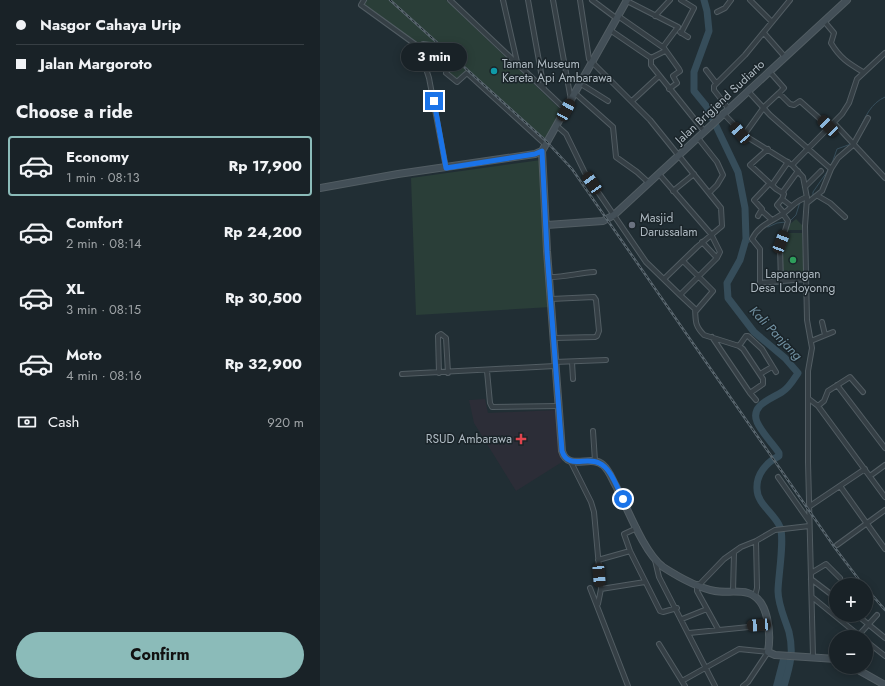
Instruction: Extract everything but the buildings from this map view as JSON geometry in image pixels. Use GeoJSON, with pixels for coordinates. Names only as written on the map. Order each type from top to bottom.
{"type":"FeatureCollection","features":[{"type":"Feature","properties":{"kind":"street"},"geometry":{"type":"LineString","coordinates":[[364,0],[361,5],[419,47],[429,78],[446,168]]}},
{"type":"Feature","properties":{"kind":"street"},"geometry":{"type":"LineString","coordinates":[[450,0],[566,110]]}},
{"type":"Feature","properties":{"kind":"street"},"geometry":{"type":"LineString","coordinates":[[503,0],[517,63]]}},
{"type":"Feature","properties":{"kind":"street"},"geometry":{"type":"LineString","coordinates":[[528,0],[544,89]]}},
{"type":"Feature","properties":{"kind":"street"},"geometry":{"type":"LineString","coordinates":[[553,0],[563,45],[569,95],[572,100]]}},
{"type":"Feature","properties":{"kind":"street"},"geometry":{"type":"LineString","coordinates":[[580,0],[585,42],[589,59],[632,101],[721,208],[723,223],[720,228],[702,242],[664,280]]}},
{"type":"Feature","properties":{"kind":"street"},"geometry":{"type":"LineString","coordinates":[[592,0],[664,49],[680,70],[673,76],[676,83],[669,89]]}},
{"type":"Feature","properties":{"kind":"street"},"geometry":{"type":"LineString","coordinates":[[320,188],[535,154],[542,151],[576,94],[627,0],[678,27],[664,49],[651,58]]}},
{"type":"Feature","properties":{"kind":"street"},"geometry":{"type":"LineString","coordinates":[[655,16],[671,0]]}},
{"type":"Feature","properties":{"kind":"street"},"geometry":{"type":"LineString","coordinates":[[681,0],[694,8],[682,33]]}},
{"type":"Feature","properties":{"kind":"street"},"geometry":{"type":"LineString","coordinates":[[716,12],[725,8],[731,0]]}},
{"type":"Feature","properties":{"kind":"street"},"geometry":{"type":"LineString","coordinates":[[750,0],[772,22]]}},
{"type":"Feature","properties":{"kind":"street"},"geometry":{"type":"LineString","coordinates":[[782,0],[788,2],[745,55],[716,83],[714,90],[723,113],[744,135],[792,165],[803,177],[805,187],[807,200],[807,320],[812,348],[808,371],[809,524],[813,656]]}},
{"type":"Feature","properties":{"kind":"street","name":"Jalan Brigjend Sudiarto"},"geometry":{"type":"LineString","coordinates":[[547,225],[597,222],[608,219],[614,215],[824,21],[843,1]]}},
{"type":"Feature","properties":{"kind":"street"},"geometry":{"type":"LineString","coordinates":[[824,21],[834,33],[831,43],[838,53],[846,62],[863,72]]}},
{"type":"Feature","properties":{"kind":"street"},"geometry":{"type":"LineString","coordinates":[[610,30],[651,58]]}},
{"type":"Feature","properties":{"kind":"street"},"geometry":{"type":"LineString","coordinates":[[676,30],[688,37]]}},
{"type":"Feature","properties":{"kind":"street"},"geometry":{"type":"LineString","coordinates":[[764,33],[785,57]]}},
{"type":"Feature","properties":{"kind":"street"},"geometry":{"type":"LineString","coordinates":[[419,47],[426,44],[437,50],[453,62],[446,73],[457,82],[466,72],[548,143]]}},
{"type":"Feature","properties":{"kind":"street"},"geometry":{"type":"LineString","coordinates":[[792,165],[809,149],[828,126],[834,123],[849,103],[856,82],[863,72],[885,53]]}},
{"type":"Feature","properties":{"kind":"street"},"geometry":{"type":"LineString","coordinates":[[651,58],[651,65],[659,76],[706,130]]}},
{"type":"Feature","properties":{"kind":"street"},"geometry":{"type":"LineString","coordinates":[[706,70],[716,83]]}},
{"type":"Feature","properties":{"kind":"street"},"geometry":{"type":"LineString","coordinates":[[744,135],[764,109],[784,88],[769,71]]}},
{"type":"Feature","properties":{"kind":"street"},"geometry":{"type":"LineString","coordinates":[[632,101],[659,76]]}},
{"type":"Feature","properties":{"kind":"street"},"geometry":{"type":"LineString","coordinates":[[581,84],[608,101]]}},
{"type":"Feature","properties":{"kind":"street"},"geometry":{"type":"LineString","coordinates":[[748,91],[764,109],[831,169]]}},
{"type":"Feature","properties":{"kind":"street"},"geometry":{"type":"LineString","coordinates":[[779,93],[792,106],[800,101],[828,126]]}},
{"type":"Feature","properties":{"kind":"street"},"geometry":{"type":"LineString","coordinates":[[576,94],[613,127],[616,157],[637,172],[649,183]]}},
{"type":"Feature","properties":{"kind":"street"},"geometry":{"type":"LineString","coordinates":[[806,279],[781,282],[759,282],[760,249],[752,239],[762,225],[783,213],[796,200],[807,200],[818,196],[824,189],[831,169],[838,158],[853,145],[868,118]]}},
{"type":"Feature","properties":{"kind":"street"},"geometry":{"type":"LineString","coordinates":[[834,123],[853,145],[870,160],[885,178]]}},
{"type":"Feature","properties":{"kind":"street"},"geometry":{"type":"LineString","coordinates":[[557,126],[566,134],[585,173],[646,262],[696,311]]}},
{"type":"Feature","properties":{"kind":"street"},"geometry":{"type":"LineString","coordinates":[[698,138],[717,162],[722,172],[722,177],[717,185],[709,192]]}},
{"type":"Feature","properties":{"kind":"street"},"geometry":{"type":"LineString","coordinates":[[768,149],[750,165],[770,185],[782,192]]}},
{"type":"Feature","properties":{"kind":"street"},"geometry":{"type":"LineString","coordinates":[[542,151],[562,451],[564,457],[571,462],[592,502],[601,590],[598,604]]}},
{"type":"Feature","properties":{"kind":"street"},"geometry":{"type":"LineString","coordinates":[[772,220],[762,211],[754,200],[770,185],[788,162]]}},
{"type":"Feature","properties":{"kind":"street"},"geometry":{"type":"LineString","coordinates":[[781,282],[780,246],[788,223],[777,205],[784,194],[782,192],[798,171]]}},
{"type":"Feature","properties":{"kind":"street"},"geometry":{"type":"LineString","coordinates":[[805,187],[820,171]]}},
{"type":"Feature","properties":{"kind":"street"},"geometry":{"type":"LineString","coordinates":[[659,174],[711,234],[720,252],[717,258],[680,295]]}},
{"type":"Feature","properties":{"kind":"street"},"geometry":{"type":"LineString","coordinates":[[673,191],[694,174]]}},
{"type":"Feature","properties":{"kind":"street"},"geometry":{"type":"LineString","coordinates":[[818,196],[830,203],[845,217]]}},
{"type":"Feature","properties":{"kind":"street"},"geometry":{"type":"LineString","coordinates":[[782,199],[791,206]]}},
{"type":"Feature","properties":{"kind":"street"},"geometry":{"type":"LineString","coordinates":[[758,216],[762,211]]}},
{"type":"Feature","properties":{"kind":"street"},"geometry":{"type":"LineString","coordinates":[[702,242],[717,258]]}},
{"type":"Feature","properties":{"kind":"street"},"geometry":{"type":"LineString","coordinates":[[683,261],[713,292],[696,311],[695,321],[701,332],[739,346],[746,353],[763,379],[763,384],[750,393]]}},
{"type":"Feature","properties":{"kind":"street"},"geometry":{"type":"LineString","coordinates":[[550,277],[574,276],[582,273],[594,272]]}},
{"type":"Feature","properties":{"kind":"street"},"geometry":{"type":"LineString","coordinates":[[551,299],[594,297],[596,300],[598,334],[595,337],[554,338]]}},
{"type":"Feature","properties":{"kind":"street"},"geometry":{"type":"LineString","coordinates":[[822,322],[825,335]]}},
{"type":"Feature","properties":{"kind":"street"},"geometry":{"type":"LineString","coordinates":[[811,341],[833,332]]}},
{"type":"Feature","properties":{"kind":"street"},"geometry":{"type":"LineString","coordinates":[[439,373],[438,336],[441,334],[446,338],[448,373]]}},
{"type":"Feature","properties":{"kind":"street"},"geometry":{"type":"LineString","coordinates":[[739,346],[746,336],[748,336],[762,349],[776,372]]}},
{"type":"Feature","properties":{"kind":"street"},"geometry":{"type":"LineString","coordinates":[[712,337],[756,400]]}},
{"type":"Feature","properties":{"kind":"street"},"geometry":{"type":"LineString","coordinates":[[402,374],[487,371],[606,360]]}},
{"type":"Feature","properties":{"kind":"street"},"geometry":{"type":"LineString","coordinates":[[572,362],[573,379]]}},
{"type":"Feature","properties":{"kind":"street"},"geometry":{"type":"LineString","coordinates":[[760,374],[772,367]]}},
{"type":"Feature","properties":{"kind":"street"},"geometry":{"type":"LineString","coordinates":[[487,371],[490,403],[492,407],[558,406]]}},
{"type":"Feature","properties":{"kind":"street"},"geometry":{"type":"LineString","coordinates":[[818,406],[824,401],[828,391],[850,377],[863,392]]}},
{"type":"Feature","properties":{"kind":"street"},"geometry":{"type":"LineString","coordinates":[[837,385],[885,448]]}},
{"type":"Feature","properties":{"kind":"street"},"geometry":{"type":"LineString","coordinates":[[809,399],[818,406],[885,497]]}},
{"type":"Feature","properties":{"kind":"street"},"geometry":{"type":"LineString","coordinates":[[593,431],[596,461]]}},
{"type":"Feature","properties":{"kind":"street"},"geometry":{"type":"LineString","coordinates":[[571,462],[596,461],[604,466],[608,472],[655,560],[659,577],[682,619],[715,686]]}},
{"type":"Feature","properties":{"kind":"street"},"geometry":{"type":"LineString","coordinates":[[870,476],[885,465]]}},
{"type":"Feature","properties":{"kind":"street"},"geometry":{"type":"LineString","coordinates":[[810,506],[865,469]]}},
{"type":"Feature","properties":{"kind":"street"},"geometry":{"type":"LineString","coordinates":[[778,477],[809,524]]}},
{"type":"Feature","properties":{"kind":"street"},"geometry":{"type":"LineString","coordinates":[[840,486],[885,549]]}},
{"type":"Feature","properties":{"kind":"street"},"geometry":{"type":"LineString","coordinates":[[837,545],[885,510]]}},
{"type":"Feature","properties":{"kind":"street"},"geometry":{"type":"LineString","coordinates":[[718,629],[697,591],[698,585],[711,571],[734,552],[775,530],[809,524]]}},
{"type":"Feature","properties":{"kind":"street"},"geometry":{"type":"LineString","coordinates":[[637,528],[624,534],[630,551],[645,582],[661,612],[676,608]]}},
{"type":"Feature","properties":{"kind":"street"},"geometry":{"type":"LineString","coordinates":[[755,596],[757,588],[756,541]]}},
{"type":"Feature","properties":{"kind":"street"},"geometry":{"type":"LineString","coordinates":[[598,560],[630,551]]}},
{"type":"Feature","properties":{"kind":"street"},"geometry":{"type":"LineString","coordinates":[[733,592],[734,552]]}},
{"type":"Feature","properties":{"kind":"street"},"geometry":{"type":"LineString","coordinates":[[655,560],[671,572],[714,591],[748,593],[755,596],[763,608],[770,633],[768,652],[748,682],[743,686]]}},
{"type":"Feature","properties":{"kind":"street"},"geometry":{"type":"LineString","coordinates":[[811,574],[826,564],[840,578]]}},
{"type":"Feature","properties":{"kind":"street"},"geometry":{"type":"LineString","coordinates":[[811,579],[829,593]]}},
{"type":"Feature","properties":{"kind":"street"},"geometry":{"type":"LineString","coordinates":[[601,590],[645,582]]}},
{"type":"Feature","properties":{"kind":"street"},"geometry":{"type":"LineString","coordinates":[[590,588],[628,686]]}},
{"type":"Feature","properties":{"kind":"street"},"geometry":{"type":"LineString","coordinates":[[812,597],[852,630]]}},
{"type":"Feature","properties":{"kind":"street"},"geometry":{"type":"LineString","coordinates":[[682,619],[707,609]]}},
{"type":"Feature","properties":{"kind":"street"},"geometry":{"type":"LineString","coordinates":[[864,630],[877,615]]}},
{"type":"Feature","properties":{"kind":"street"},"geometry":{"type":"LineString","coordinates":[[866,622],[885,638]]}},
{"type":"Feature","properties":{"kind":"street"},"geometry":{"type":"LineString","coordinates":[[689,633],[768,625]]}},
{"type":"Feature","properties":{"kind":"street"},"geometry":{"type":"LineString","coordinates":[[659,644],[685,686]]}},
{"type":"Feature","properties":{"kind":"street"},"geometry":{"type":"LineString","coordinates":[[873,647],[885,656]]}},
{"type":"Feature","properties":{"kind":"street"},"geometry":{"type":"LineString","coordinates":[[682,681],[739,649],[768,652],[775,655],[829,658]]}},
{"type":"Feature","properties":{"kind":"street"},"geometry":{"type":"LineString","coordinates":[[865,674],[885,685]]}},
{"type":"Feature","properties":{"kind":"shaded area","name":"RSUD Ambarawa"},"geometry":{"type":"Polygon","coordinates":[[[485,399],[488,413],[557,410],[560,455],[562,462],[516,491],[474,423],[469,400],[485,399]]]}},
{"type":"Feature","properties":{"kind":"green space","name":"Taman Museum Kereta Api Ambarawa"},"geometry":{"type":"Polygon","coordinates":[[[366,0],[446,0],[561,110],[545,142],[467,71],[457,81],[447,72],[455,61],[431,42],[416,43],[363,3],[366,0]]]}},
{"type":"Feature","properties":{"kind":"green space"},"geometry":{"type":"Polygon","coordinates":[[[541,160],[551,307],[416,315],[411,178],[541,160]]]}},
{"type":"Feature","properties":{"kind":"green space"},"geometry":{"type":"Polygon","coordinates":[[[796,219],[802,225],[802,230],[787,230],[790,224],[796,219]]]}},
{"type":"Feature","properties":{"kind":"green space","name":"Lapanngan Desa Lodoyonng"},"geometry":{"type":"Polygon","coordinates":[[[785,233],[802,233],[804,277],[782,280],[782,243],[785,233]]]}},
{"type":"Feature","properties":{"kind":"water"},"geometry":{"type":"Polygon","coordinates":[[[780,659],[792,660],[786,686],[773,686],[780,659]]]}},
{"type":"Feature","properties":{"kind":"waterway","name":"Kali Panjang"},"geometry":{"type":"LineString","coordinates":[[704,0],[707,11],[709,31],[694,72],[694,91],[707,107],[738,172],[745,208],[746,239],[740,260],[727,283],[728,298],[754,332],[785,358],[798,373],[785,390],[767,400],[756,411],[757,422],[779,453],[779,456],[763,469],[758,478],[757,489],[760,499],[778,522],[781,532],[782,549],[778,596],[780,607],[789,632],[791,646],[790,666],[784,686]]}},
{"type":"Feature","properties":{"kind":"waterway"},"geometry":{"type":"LineString","coordinates":[[859,130],[866,115],[872,107],[885,97]]}},
{"type":"Feature","properties":{"kind":"waterway"},"geometry":{"type":"LineString","coordinates":[[831,166],[837,149],[851,144]]}},
{"type":"Feature","properties":{"kind":"waterway"},"geometry":{"type":"LineString","coordinates":[[813,196],[813,192],[829,169]]}},
{"type":"Feature","properties":{"kind":"waterway"},"geometry":{"type":"LineString","coordinates":[[789,222],[796,215],[800,202]]}},
{"type":"Feature","properties":{"kind":"waterway"},"geometry":{"type":"LineString","coordinates":[[765,226],[768,227],[777,223],[786,222]]}},
{"type":"Feature","properties":{"kind":"waterway","name":"Kali Panjang"},"geometry":{"type":"LineString","coordinates":[[745,244],[751,241]]}},
{"type":"Feature","properties":{"kind":"railway"},"geometry":{"type":"LineString","coordinates":[[390,0],[546,141],[572,169],[835,548],[858,578]]}},
{"type":"Feature","properties":{"kind":"railway"},"geometry":{"type":"LineString","coordinates":[[873,596],[885,610]]}},
{"type":"Feature","properties":{"kind":"place","name":"Taman Museum Kereta Api Ambarawa"},"geometry":{"type":"Point","coordinates":[494,71]}},
{"type":"Feature","properties":{"kind":"place","name":"Masjid Darussalam"},"geometry":{"type":"Point","coordinates":[632,225]}},
{"type":"Feature","properties":{"kind":"place","name":"Lapanngan Desa Lodoyonng"},"geometry":{"type":"Point","coordinates":[793,260]}},
{"type":"Feature","properties":{"kind":"place","name":"RSUD Ambarawa"},"geometry":{"type":"Point","coordinates":[521,439]}},
{"type":"Feature","properties":{"kind":"route"},"geometry":{"type":"LineString","coordinates":[[434,101],[446,168],[535,154],[542,151],[547,225],[547,252],[562,451],[564,457],[571,462],[599,462],[608,472],[623,499]]}}]}
